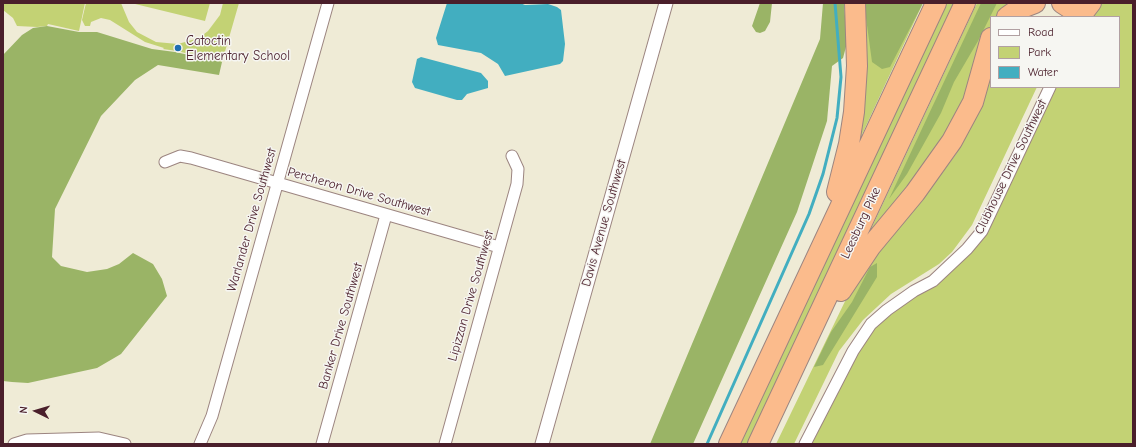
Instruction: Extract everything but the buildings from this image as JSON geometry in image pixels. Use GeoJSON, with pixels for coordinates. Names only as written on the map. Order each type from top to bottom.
{"type":"FeatureCollection","features":[{"type":"Feature","properties":{"kind":"highway"},"geometry":{"type":"LineString","coordinates":[[815,263],[839,186],[849,144],[856,66],[855,3]]}},
{"type":"Feature","properties":{"kind":"highway","name":"Leesburg Pike"},"geometry":{"type":"LineString","coordinates":[[729,444],[936,3]]}},
{"type":"Feature","properties":{"kind":"highway","name":"Leesburg Pike"},"geometry":{"type":"LineString","coordinates":[[758,444],[965,3]]}},
{"type":"Feature","properties":{"kind":"highway"},"geometry":{"type":"LineString","coordinates":[[1008,16],[1017,10],[1035,3]]}},
{"type":"Feature","properties":{"kind":"highway"},"geometry":{"type":"LineString","coordinates":[[1062,3],[1086,12]]}},
{"type":"Feature","properties":{"kind":"highway"},"geometry":{"type":"LineString","coordinates":[[791,373],[847,280],[952,141],[973,102],[990,42]]}},
{"type":"Feature","properties":{"kind":"street","name":"Warlander Drive Southwest"},"geometry":{"type":"LineString","coordinates":[[200,444],[212,416],[328,3]]}},
{"type":"Feature","properties":{"kind":"street","name":"Davis Avenue Southwest"},"geometry":{"type":"LineString","coordinates":[[542,444],[666,3]]}},
{"type":"Feature","properties":{"kind":"street","name":"Clubhouse Drive Southwest"},"geometry":{"type":"LineString","coordinates":[[805,444],[853,351],[871,324],[887,310],[914,291],[933,281],[967,249],[982,231],[1050,88]]}},
{"type":"Feature","properties":{"kind":"street","name":"Percheron Drive Southwest"},"geometry":{"type":"LineString","coordinates":[[165,162],[180,156],[190,158],[499,247]]}},
{"type":"Feature","properties":{"kind":"street","name":"Lipizzan Drive Southwest"},"geometry":{"type":"LineString","coordinates":[[444,444],[517,184],[518,168],[512,156]]}},
{"type":"Feature","properties":{"kind":"street","name":"Banker Drive Southwest"},"geometry":{"type":"LineString","coordinates":[[322,444],[386,215]]}},
{"type":"Feature","properties":{"kind":"street"},"geometry":{"type":"LineString","coordinates":[[14,444],[27,440],[77,438],[99,438],[125,444]]}},
{"type":"Feature","properties":{"kind":"green space"},"geometry":{"type":"Polygon","coordinates":[[[3,3],[85,3],[79,31],[48,24],[47,26],[37,27],[17,26],[13,18],[3,10],[3,3]]]}},
{"type":"Feature","properties":{"kind":"green space"},"geometry":{"type":"Polygon","coordinates":[[[86,3],[121,3],[129,22],[137,32],[156,42],[178,44],[199,38],[208,31],[220,15],[223,3],[239,3],[222,62],[163,49],[164,48],[145,42],[110,20],[101,18],[91,22],[90,26],[85,26],[82,20],[86,3]]]}},
{"type":"Feature","properties":{"kind":"green space"},"geometry":{"type":"Polygon","coordinates":[[[131,3],[210,3],[205,21],[131,3]]]}},
{"type":"Feature","properties":{"kind":"green space"},"geometry":{"type":"Polygon","coordinates":[[[760,3],[772,3],[770,22],[765,31],[760,33],[756,32],[752,26],[760,3]]]}},
{"type":"Feature","properties":{"kind":"green space"},"geometry":{"type":"Polygon","coordinates":[[[823,3],[844,3],[847,43],[843,58],[832,66],[827,121],[797,212],[693,444],[650,444],[820,39],[823,3]]]}},
{"type":"Feature","properties":{"kind":"green space"},"geometry":{"type":"Polygon","coordinates":[[[857,3],[923,3],[846,169],[857,3]]]}},
{"type":"Feature","properties":{"kind":"green space"},"geometry":{"type":"Polygon","coordinates":[[[864,3],[923,3],[890,67],[882,69],[872,62],[864,3]]]}},
{"type":"Feature","properties":{"kind":"green space"},"geometry":{"type":"Polygon","coordinates":[[[940,3],[958,3],[752,444],[735,444],[940,3]]]}},
{"type":"Feature","properties":{"kind":"green space"},"geometry":{"type":"Polygon","coordinates":[[[977,3],[1018,3],[1000,16],[990,16],[990,30],[985,40],[960,119],[864,244],[977,3]]]}},
{"type":"Feature","properties":{"kind":"green space"},"geometry":{"type":"Polygon","coordinates":[[[981,3],[997,3],[978,41],[954,82],[941,113],[907,174],[889,199],[981,3]]]}},
{"type":"Feature","properties":{"kind":"green space"},"geometry":{"type":"Polygon","coordinates":[[[1097,3],[1133,3],[1133,444],[809,444],[853,351],[887,310],[967,249],[1048,88],[1120,88],[1120,16],[1083,16],[1097,3]]]}},
{"type":"Feature","properties":{"kind":"green space"},"geometry":{"type":"Polygon","coordinates":[[[47,26],[79,32],[97,32],[152,49],[175,52],[222,62],[219,75],[158,65],[135,80],[101,116],[55,209],[52,257],[61,266],[87,272],[107,269],[119,264],[133,253],[153,264],[162,279],[167,296],[121,354],[97,368],[28,383],[3,381],[3,55],[22,35],[33,28],[47,26]]]}},
{"type":"Feature","properties":{"kind":"green space"},"geometry":{"type":"Polygon","coordinates":[[[990,62],[990,88],[1037,88],[972,225],[952,252],[939,264],[891,294],[863,320],[839,351],[794,444],[776,444],[850,291],[866,266],[925,196],[956,154],[965,136],[990,62]]]}},
{"type":"Feature","properties":{"kind":"green space"},"geometry":{"type":"Polygon","coordinates":[[[877,263],[877,277],[823,365],[814,367],[831,332],[852,302],[870,267],[877,263]]]}},
{"type":"Feature","properties":{"kind":"water"},"geometry":{"type":"Polygon","coordinates":[[[447,3],[520,3],[525,5],[548,4],[557,7],[561,10],[565,44],[563,61],[560,64],[505,76],[498,64],[481,53],[438,45],[436,38],[447,3]]]}},
{"type":"Feature","properties":{"kind":"water"},"geometry":{"type":"Polygon","coordinates":[[[421,57],[481,73],[488,81],[488,88],[467,94],[462,100],[457,100],[415,88],[412,82],[417,59],[421,57]]]}},
{"type":"Feature","properties":{"kind":"waterway"},"geometry":{"type":"LineString","coordinates":[[707,444],[809,214],[823,174],[837,118],[841,77],[835,3]]}},
{"type":"Feature","properties":{"kind":"place","name":"Catoctin Elementary School"},"geometry":{"type":"Point","coordinates":[178,48]}}]}
